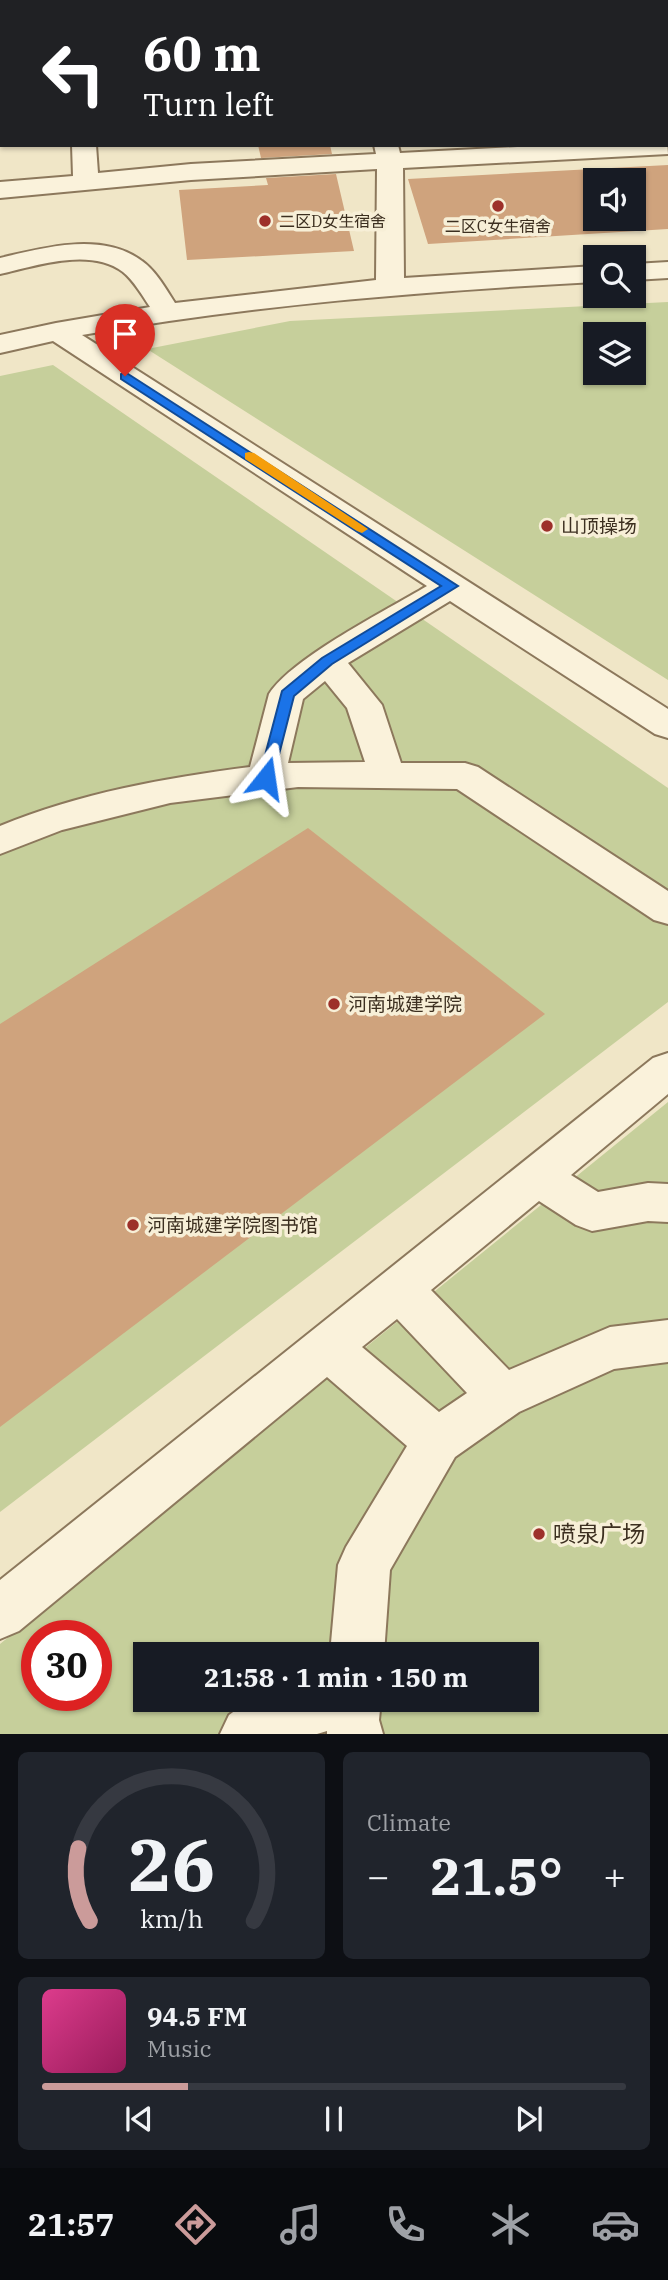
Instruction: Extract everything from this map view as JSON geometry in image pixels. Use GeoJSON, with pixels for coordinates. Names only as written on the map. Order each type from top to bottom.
{"type":"FeatureCollection","features":[{"type":"Feature","properties":{"kind":"street"},"geometry":{"type":"LineString","coordinates":[[84,147],[86,182]]}},
{"type":"Feature","properties":{"kind":"street"},"geometry":{"type":"LineString","coordinates":[[0,190],[388,153],[668,147]]}},
{"type":"Feature","properties":{"kind":"street"},"geometry":{"type":"LineString","coordinates":[[388,153],[390,286]]}},
{"type":"Feature","properties":{"kind":"street"},"geometry":{"type":"LineString","coordinates":[[4,257],[101,252],[131,265],[149,284],[166,311]]}},
{"type":"Feature","properties":{"kind":"street"},"geometry":{"type":"LineString","coordinates":[[646,271],[668,270]]}},
{"type":"Feature","properties":{"kind":"street"},"geometry":{"type":"LineString","coordinates":[[0,344],[166,311],[264,297],[390,286],[583,275]]}},
{"type":"Feature","properties":{"kind":"street"},"geometry":{"type":"LineString","coordinates":[[55,331],[668,726]]}},
{"type":"Feature","properties":{"kind":"street"},"geometry":{"type":"LineString","coordinates":[[266,778],[287,694],[327,661],[451,586]]}},
{"type":"Feature","properties":{"kind":"street"},"geometry":{"type":"LineString","coordinates":[[327,661],[364,705],[387,775]]}},
{"type":"Feature","properties":{"kind":"street"},"geometry":{"type":"LineString","coordinates":[[0,841],[52,819],[170,790],[298,774],[465,776],[668,910]]}},
{"type":"Feature","properties":{"kind":"street"},"geometry":{"type":"LineString","coordinates":[[0,1613],[668,1070]]}},
{"type":"Feature","properties":{"kind":"street"},"geometry":{"type":"LineString","coordinates":[[537,1176],[592,1212],[648,1202],[668,1203]]}},
{"type":"Feature","properties":{"kind":"street"},"geometry":{"type":"LineString","coordinates":[[399,1289],[502,1396]]}},
{"type":"Feature","properties":{"kind":"street"},"geometry":{"type":"LineString","coordinates":[[358,1642],[364,1565],[437,1440],[502,1396],[610,1348],[668,1341]]}},
{"type":"Feature","properties":{"kind":"street"},"geometry":{"type":"LineString","coordinates":[[327,1347],[437,1440]]}},
{"type":"Feature","properties":{"kind":"street"},"geometry":{"type":"LineString","coordinates":[[248,1734],[265,1721],[298,1712]]}},
{"type":"Feature","properties":{"kind":"street"},"geometry":{"type":"LineString","coordinates":[[353,1712],[355,1734]]}},
{"type":"Feature","properties":{"kind":"green space","name":"山顶操场"},"geometry":{"type":"Polygon","coordinates":[[[668,302],[668,680],[147,349],[290,321],[583,306],[646,308],[646,303],[668,302]]]}},
{"type":"Feature","properties":{"kind":"green space"},"geometry":{"type":"Polygon","coordinates":[[[53,365],[668,788],[668,1002],[0,1512],[0,376],[53,365]]]}},
{"type":"Feature","properties":{"kind":"green space"},"geometry":{"type":"Polygon","coordinates":[[[668,1102],[668,1734],[0,1734],[0,1644],[21,1627],[21,1711],[112,1711],[112,1620],[30,1620],[668,1102]]]}},
{"type":"Feature","properties":{"kind":"building"},"geometry":{"type":"Polygon","coordinates":[[[258,147],[330,147],[332,154],[261,158],[258,147]]]}},
{"type":"Feature","properties":{"kind":"building","name":"二区C女生宿舍"},"geometry":{"type":"Polygon","coordinates":[[[668,165],[668,229],[646,230],[646,168],[612,168],[668,165]]]}},
{"type":"Feature","properties":{"kind":"building","name":"二区C女生宿舍"},"geometry":{"type":"Polygon","coordinates":[[[583,170],[583,231],[636,231],[428,244],[408,179],[583,170]]]}},
{"type":"Feature","properties":{"kind":"building","name":"二区D女生宿舍"},"geometry":{"type":"Polygon","coordinates":[[[336,174],[354,251],[187,260],[179,190],[268,185],[266,178],[336,174]]]}},
{"type":"Feature","properties":{"kind":"building","name":"河南城建学院图书馆"},"geometry":{"type":"Polygon","coordinates":[[[308,828],[545,1014],[0,1427],[0,1024],[308,828]]]}},
{"type":"Feature","properties":{"kind":"slow traffic"},"geometry":{"type":"LineString","coordinates":[[249,456],[362,529]]}},
{"type":"Feature","properties":{"kind":"place","name":"二区C女生宿舍"},"geometry":{"type":"Point","coordinates":[498,206]}},
{"type":"Feature","properties":{"kind":"place","name":"二区D女生宿舍"},"geometry":{"type":"Point","coordinates":[265,221]}},
{"type":"Feature","properties":{"kind":"place","name":"山顶操场"},"geometry":{"type":"Point","coordinates":[547,526]}},
{"type":"Feature","properties":{"kind":"place","name":"河南城建学院"},"geometry":{"type":"Point","coordinates":[334,1004]}},
{"type":"Feature","properties":{"kind":"place","name":"河南城建学院图书馆"},"geometry":{"type":"Point","coordinates":[133,1225]}},
{"type":"Feature","properties":{"kind":"place","name":"喷泉广场"},"geometry":{"type":"Point","coordinates":[539,1534]}},
{"type":"Feature","properties":{"kind":"route"},"geometry":{"type":"LineString","coordinates":[[125,376],[451,586],[327,661],[287,694],[266,778]]}}]}
